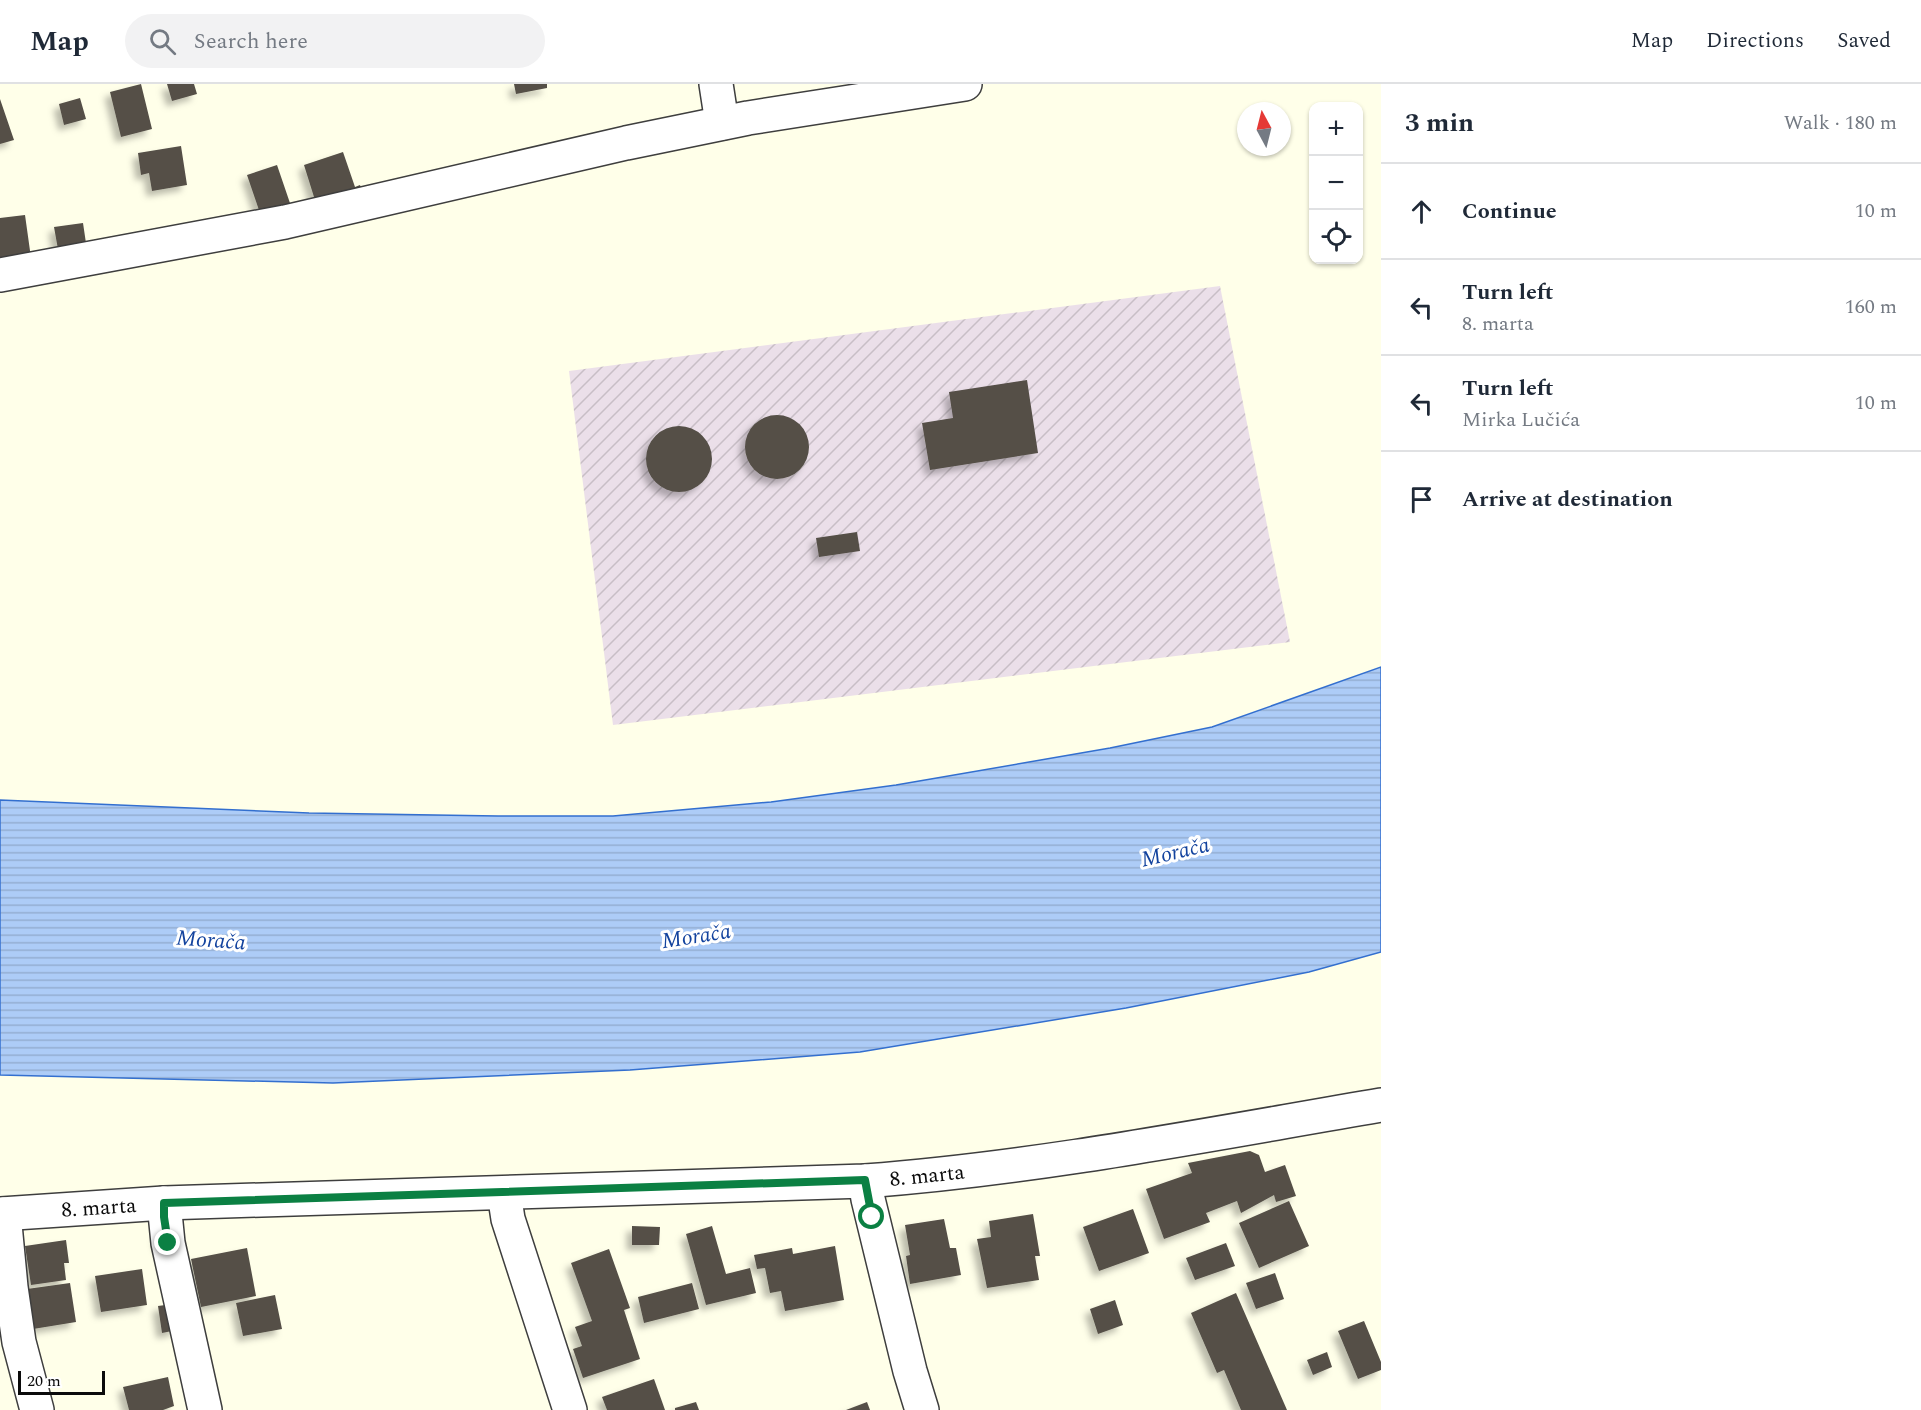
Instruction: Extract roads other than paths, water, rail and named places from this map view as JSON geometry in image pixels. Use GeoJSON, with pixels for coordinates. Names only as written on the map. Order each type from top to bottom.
{"type":"FeatureCollection","features":[{"type":"Feature","properties":{"kind":"street"},"geometry":{"type":"LineString","coordinates":[[716,84],[722,123]]}},
{"type":"Feature","properties":{"kind":"street"},"geometry":{"type":"LineString","coordinates":[[0,275],[285,222],[722,123],[965,84]]}},
{"type":"Feature","properties":{"kind":"street","name":"8. marta"},"geometry":{"type":"LineString","coordinates":[[2,1214],[164,1203],[865,1180],[940,1175],[1041,1162],[1381,1105]]}},
{"type":"Feature","properties":{"kind":"street"},"geometry":{"type":"LineString","coordinates":[[865,1180],[905,1349],[922,1410]]}},
{"type":"Feature","properties":{"kind":"street"},"geometry":{"type":"LineString","coordinates":[[504,1193],[508,1220],[570,1410]]}},
{"type":"Feature","properties":{"kind":"street"},"geometry":{"type":"LineString","coordinates":[[164,1203],[168,1243],[205,1410]]}},
{"type":"Feature","properties":{"kind":"street"},"geometry":{"type":"LineString","coordinates":[[2,1214],[19,1342],[37,1410]]}},
{"type":"Feature","properties":{"kind":"water","name":"Morača"},"geometry":{"type":"Polygon","coordinates":[[[1381,667],[1381,952],[1309,972],[1126,1008],[860,1052],[630,1070],[333,1083],[0,1075],[0,800],[309,813],[498,816],[613,816],[771,802],[896,785],[1110,748],[1212,727],[1381,667]]]}}]}
